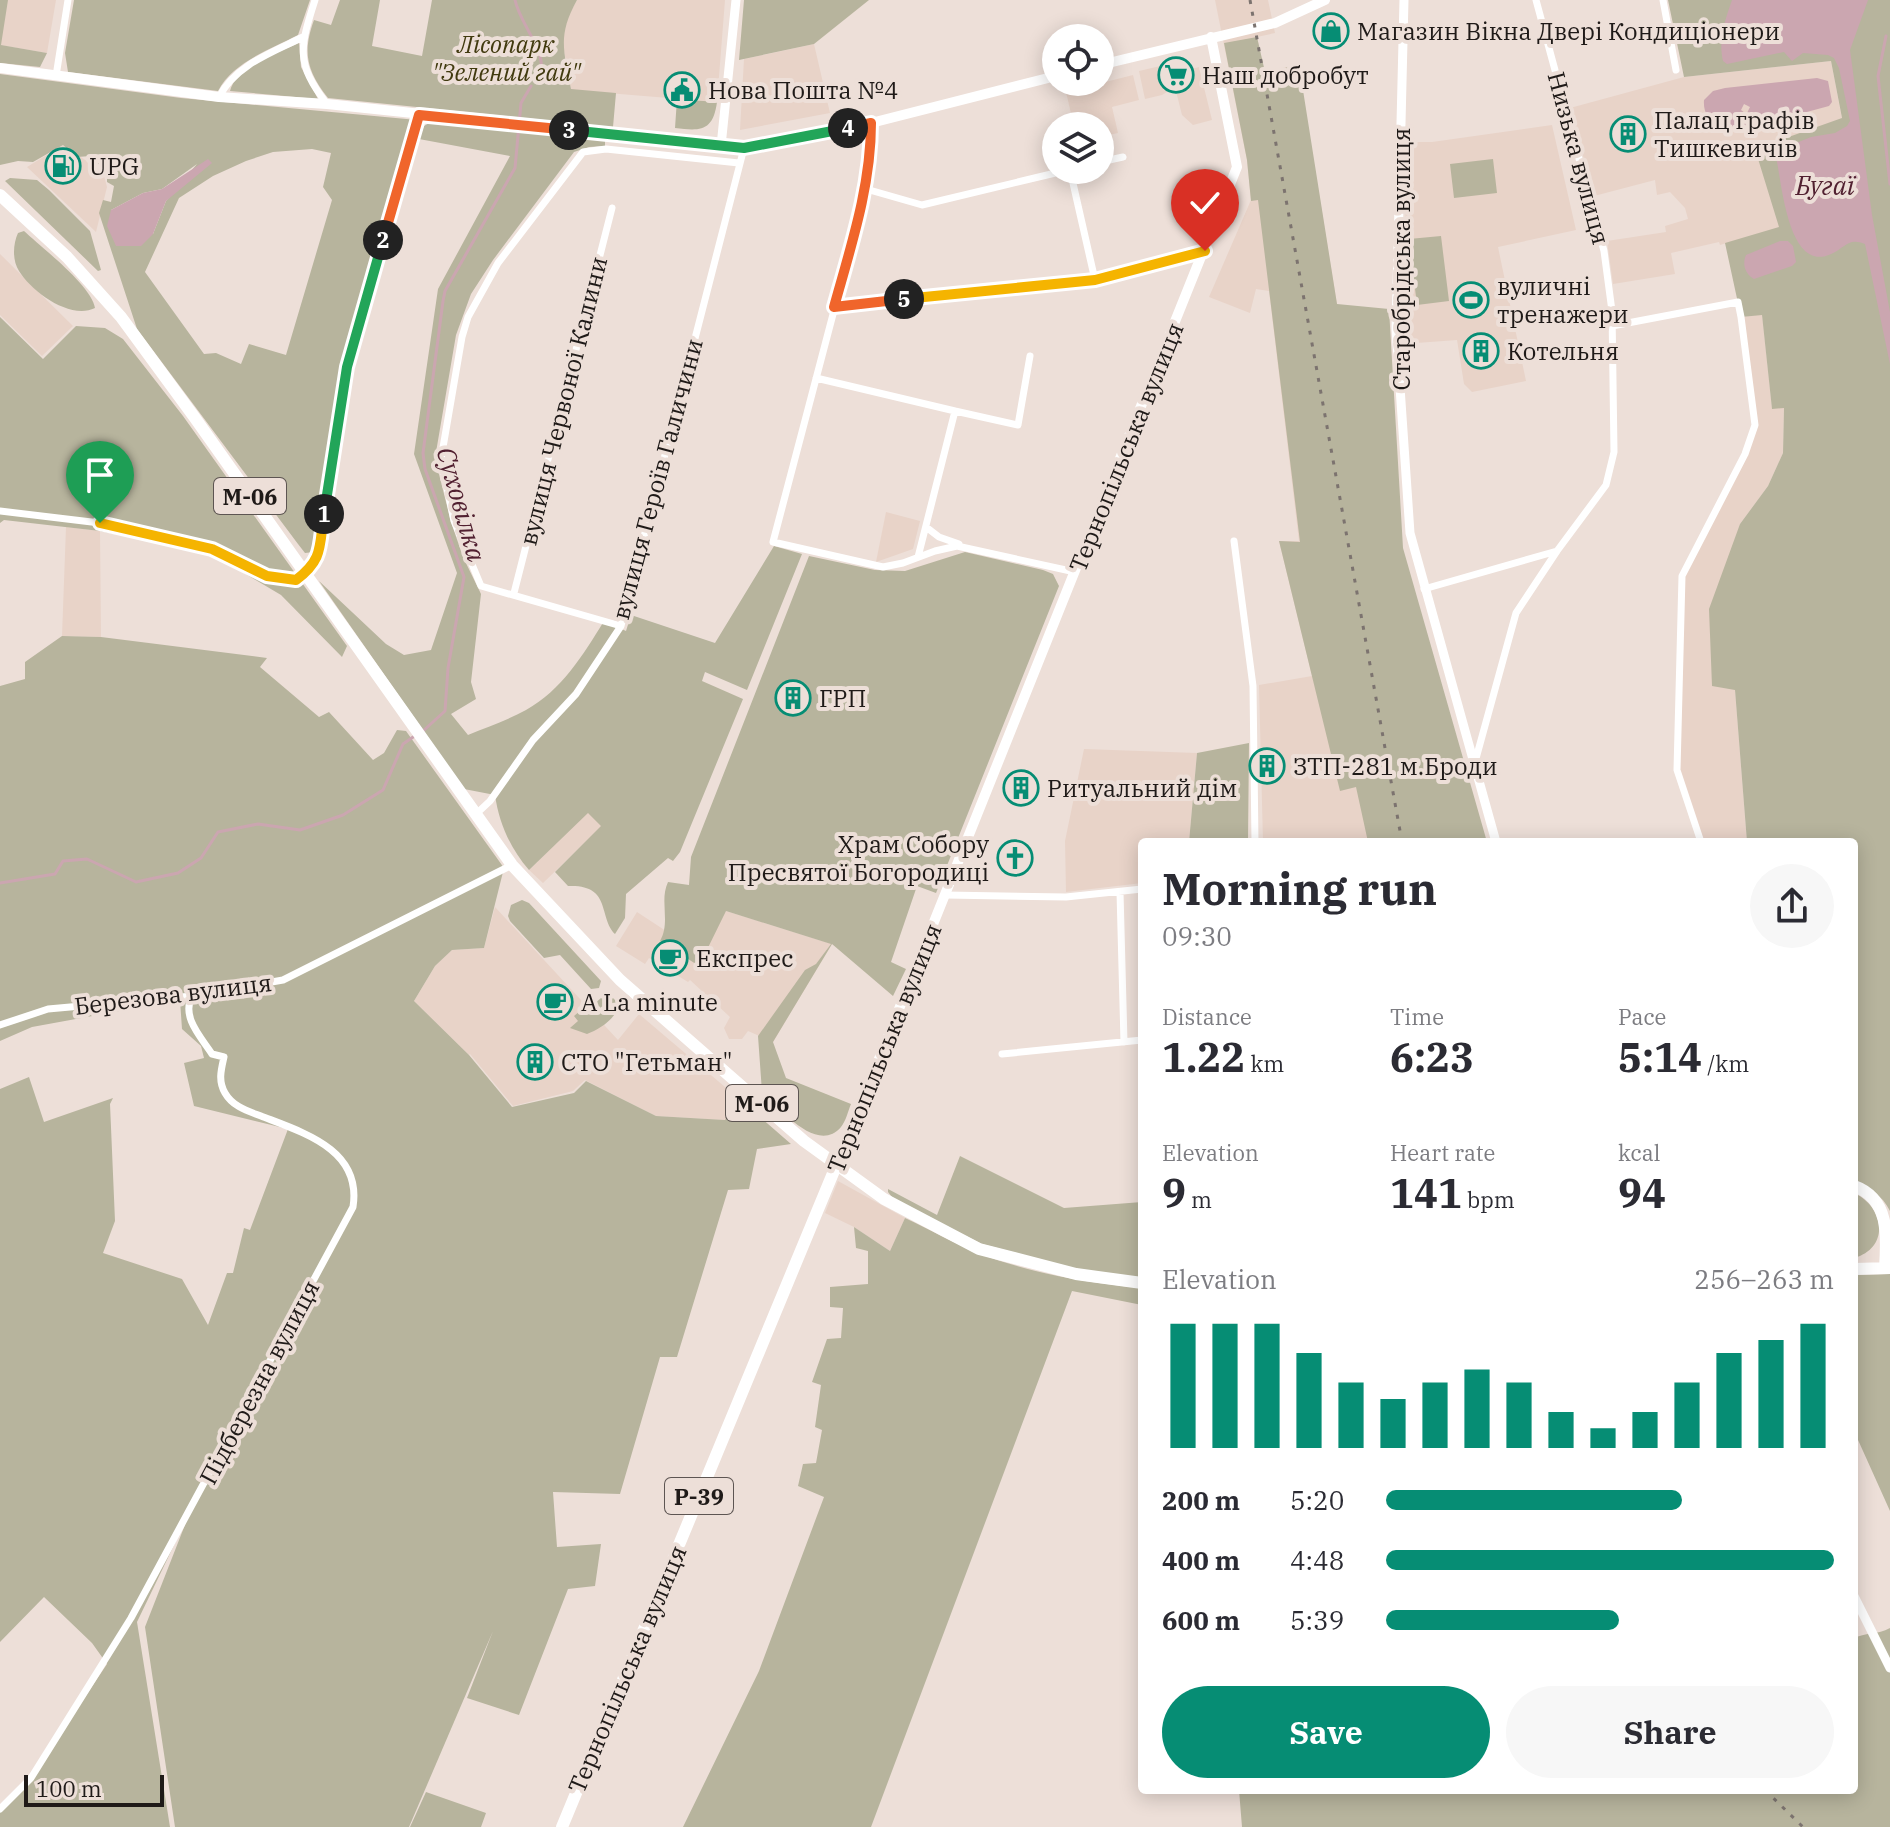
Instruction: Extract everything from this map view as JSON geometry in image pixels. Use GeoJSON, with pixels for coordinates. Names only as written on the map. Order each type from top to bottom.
{"type":"FeatureCollection","features":[{"type":"Feature","properties":{"kind":"main road"},"geometry":{"type":"LineString","coordinates":[[1114,61],[1281,21],[1323,1]]}},
{"type":"Feature","properties":{"kind":"main road","name":"Тернопільська вулиця"},"geometry":{"type":"LineString","coordinates":[[562,1827],[836,1166],[1237,167],[1211,37]]}},
{"type":"Feature","properties":{"kind":"main road"},"geometry":{"type":"LineString","coordinates":[[0,68],[219,97],[327,104],[744,148],[871,123],[1042,80]]}},
{"type":"Feature","properties":{"kind":"main road","name":"М-06"},"geometry":{"type":"LineString","coordinates":[[0,195],[67,257],[111,306],[195,418],[512,865],[620,980],[804,1141],[884,1199],[979,1249],[1076,1274],[1138,1282]]}},
{"type":"Feature","properties":{"kind":"main road"},"geometry":{"type":"LineString","coordinates":[[1858,1188],[1872,1197],[1884,1213],[1888,1268],[1858,1269]]}},
{"type":"Feature","properties":{"kind":"street"},"geometry":{"type":"LineString","coordinates":[[56,76],[68,0]]}},
{"type":"Feature","properties":{"kind":"street"},"geometry":{"type":"LineString","coordinates":[[315,0],[303,37],[305,66],[312,83],[327,104]]}},
{"type":"Feature","properties":{"kind":"street"},"geometry":{"type":"LineString","coordinates":[[721,146],[736,0]]}},
{"type":"Feature","properties":{"kind":"street","name":"Старобрідська вулиця"},"geometry":{"type":"LineString","coordinates":[[1404,0],[1396,329],[1410,533],[1495,838]]}},
{"type":"Feature","properties":{"kind":"street","name":"Низька вулиця"},"geometry":{"type":"LineString","coordinates":[[1475,762],[1516,613],[1606,485],[1614,452],[1612,326],[1604,251],[1536,0]]}},
{"type":"Feature","properties":{"kind":"street"},"geometry":{"type":"LineString","coordinates":[[1663,0],[1676,70]]}},
{"type":"Feature","properties":{"kind":"street"},"geometry":{"type":"LineString","coordinates":[[219,97],[228,82],[249,64],[303,37]]}},
{"type":"Feature","properties":{"kind":"street"},"geometry":{"type":"LineString","coordinates":[[0,511],[100,523],[212,549],[267,576],[280,579],[296,580],[313,567],[318,555],[347,367],[419,115]]}},
{"type":"Feature","properties":{"kind":"street"},"geometry":{"type":"LineString","coordinates":[[871,123],[866,189],[773,542],[874,566],[893,566],[947,547],[967,547]]}},
{"type":"Feature","properties":{"kind":"street","name":"вулиця Героїв Галичини"},"geometry":{"type":"LineString","coordinates":[[475,815],[490,801],[533,740],[576,694],[621,626],[744,148]]}},
{"type":"Feature","properties":{"kind":"street"},"geometry":{"type":"LineString","coordinates":[[621,626],[481,586],[457,533],[441,469],[462,337],[477,298],[498,263],[583,152],[598,149],[739,163]]}},
{"type":"Feature","properties":{"kind":"street"},"geometry":{"type":"LineString","coordinates":[[1114,159],[1123,157]]}},
{"type":"Feature","properties":{"kind":"street"},"geometry":{"type":"LineString","coordinates":[[866,189],[922,205],[1042,176]]}},
{"type":"Feature","properties":{"kind":"street"},"geometry":{"type":"LineString","coordinates":[[1072,184],[1095,280]]}},
{"type":"Feature","properties":{"kind":"street","name":"вулиця Червоної Калини"},"geometry":{"type":"LineString","coordinates":[[514,593],[612,208]]}},
{"type":"Feature","properties":{"kind":"street"},"geometry":{"type":"LineString","coordinates":[[834,307],[1095,280],[1205,251]]}},
{"type":"Feature","properties":{"kind":"street"},"geometry":{"type":"LineString","coordinates":[[1612,326],[1738,302],[1755,425],[1745,454],[1682,576],[1677,770],[1700,838]]}},
{"type":"Feature","properties":{"kind":"street"},"geometry":{"type":"LineString","coordinates":[[816,378],[1018,425],[1030,356]]}},
{"type":"Feature","properties":{"kind":"street"},"geometry":{"type":"LineString","coordinates":[[918,557],[955,411]]}},
{"type":"Feature","properties":{"kind":"street"},"geometry":{"type":"LineString","coordinates":[[926,527],[939,537],[967,547],[1075,572]]}},
{"type":"Feature","properties":{"kind":"street"},"geometry":{"type":"LineString","coordinates":[[1234,541],[1253,686],[1255,838]]}},
{"type":"Feature","properties":{"kind":"street"},"geometry":{"type":"LineString","coordinates":[[1424,589],[1557,551]]}},
{"type":"Feature","properties":{"kind":"street","name":"Березова вулиця"},"geometry":{"type":"LineString","coordinates":[[0,1025],[48,1009],[192,996],[283,980],[512,865]]}},
{"type":"Feature","properties":{"kind":"street"},"geometry":{"type":"LineString","coordinates":[[946,895],[1066,897],[1138,890]]}},
{"type":"Feature","properties":{"kind":"street"},"geometry":{"type":"LineString","coordinates":[[1120,892],[1124,1042]]}},
{"type":"Feature","properties":{"kind":"street","name":"Підберезна вулиця"},"geometry":{"type":"LineString","coordinates":[[0,1809],[31,1778],[113,1650],[353,1207],[355,1195],[351,1175],[346,1161],[335,1151],[291,1127],[238,1107],[228,1097],[220,1079],[224,1057],[212,1054],[189,1019],[192,996]]}},
{"type":"Feature","properties":{"kind":"street"},"geometry":{"type":"LineString","coordinates":[[1002,1054],[1138,1040]]}},
{"type":"Feature","properties":{"kind":"street"},"geometry":{"type":"LineString","coordinates":[[1858,1605],[1890,1668]]}},
{"type":"Feature","properties":{"kind":"shaded area"},"geometry":{"type":"Polygon","coordinates":[[[0,0],[56,0],[47,53],[0,45],[0,0]]]}},
{"type":"Feature","properties":{"kind":"shaded area"},"geometry":{"type":"Polygon","coordinates":[[[577,0],[725,0],[717,102],[571,90],[562,39],[568,16],[577,0]]]}},
{"type":"Feature","properties":{"kind":"shaded area"},"geometry":{"type":"Polygon","coordinates":[[[1215,0],[1268,0],[1275,33],[1257,37],[1264,71],[1298,65],[1337,304],[1442,838],[1263,838],[1259,685],[1312,676],[1279,541],[1299,541],[1269,291],[1256,289],[1250,313],[1209,297],[1251,200],[1247,160],[1215,0]]]}},
{"type":"Feature","properties":{"kind":"shaded area"},"geometry":{"type":"Polygon","coordinates":[[[814,44],[830,113],[740,130],[744,59],[814,44]]]}},
{"type":"Feature","properties":{"kind":"shaded area"},"geometry":{"type":"Polygon","coordinates":[[[1186,60],[1188,70],[1199,67],[1212,120],[1193,125],[1182,115],[1175,87],[1162,95],[1145,99],[1139,71],[1186,60]]]}},
{"type":"Feature","properties":{"kind":"shaded area"},"geometry":{"type":"Polygon","coordinates":[[[1831,61],[1842,119],[1779,228],[1720,245],[1719,242],[1671,253],[1675,274],[1613,284],[1607,241],[1666,232],[1665,226],[1688,219],[1685,208],[1670,192],[1657,195],[1655,180],[1594,196],[1570,108],[1684,77],[1831,61]]]}},
{"type":"Feature","properties":{"kind":"shaded area"},"geometry":{"type":"Polygon","coordinates":[[[1133,75],[1139,100],[1112,107],[1113,112],[1071,112],[1067,96],[1114,96],[1114,80],[1133,75]]]}},
{"type":"Feature","properties":{"kind":"shaded area"},"geometry":{"type":"Polygon","coordinates":[[[1552,125],[1576,230],[1498,247],[1526,381],[1472,392],[1464,384],[1457,340],[1403,344],[1407,142],[1432,142],[1552,125]]]}},
{"type":"Feature","properties":{"kind":"shaded area"},"geometry":{"type":"Polygon","coordinates":[[[63,145],[103,172],[107,187],[96,232],[27,167],[63,145]]]}},
{"type":"Feature","properties":{"kind":"shaded area"},"geometry":{"type":"Polygon","coordinates":[[[0,254],[73,326],[42,356],[0,315],[0,254]]]}},
{"type":"Feature","properties":{"kind":"shaded area"},"geometry":{"type":"Polygon","coordinates":[[[1762,314],[1772,408],[1784,408],[1783,453],[1768,486],[1740,524],[1735,690],[1747,838],[1700,838],[1677,770],[1682,576],[1745,454],[1755,425],[1741,317],[1762,314]]]}},
{"type":"Feature","properties":{"kind":"shaded area"},"geometry":{"type":"Polygon","coordinates":[[[886,512],[920,521],[913,549],[876,562],[886,512]]]}},
{"type":"Feature","properties":{"kind":"shaded area"},"geometry":{"type":"Polygon","coordinates":[[[66,527],[100,531],[101,637],[62,636],[66,527]]]}},
{"type":"Feature","properties":{"kind":"shaded area"},"geometry":{"type":"Polygon","coordinates":[[[1084,749],[1197,753],[1189,838],[1138,838],[1138,883],[1066,892],[1065,841],[1084,749]]]}},
{"type":"Feature","properties":{"kind":"shaded area"},"geometry":{"type":"Polygon","coordinates":[[[588,812],[602,826],[543,883],[529,870],[588,812]]]}},
{"type":"Feature","properties":{"kind":"shaded area"},"geometry":{"type":"Polygon","coordinates":[[[495,907],[618,1040],[639,1014],[738,1098],[725,1120],[656,1116],[585,1080],[573,1091],[513,1106],[470,1054],[414,1001],[435,966],[452,950],[484,948],[495,907]]]}},
{"type":"Feature","properties":{"kind":"shaded area"},"geometry":{"type":"Polygon","coordinates":[[[726,911],[832,944],[773,1042],[748,1031],[742,1039],[729,1039],[724,1028],[730,1017],[690,980],[688,982],[649,958],[645,964],[616,946],[637,912],[666,931],[660,941],[726,911]]]}},
{"type":"Feature","properties":{"kind":"shaded area"},"geometry":{"type":"Polygon","coordinates":[[[838,1181],[905,1218],[890,1251],[854,1227],[825,1213],[838,1181]]]}},
{"type":"Feature","properties":{"kind":"green space"},"geometry":{"type":"Polygon","coordinates":[[[0,0],[8,0],[1,45],[47,53],[40,67],[0,63],[0,0]]]}},
{"type":"Feature","properties":{"kind":"green space"},"geometry":{"type":"Polygon","coordinates":[[[74,0],[310,0],[298,35],[243,64],[218,91],[68,72],[65,53],[74,0]]]}},
{"type":"Feature","properties":{"kind":"green space","name":"Лісопарк \"Зелений гай\""},"geometry":{"type":"Polygon","coordinates":[[[340,0],[380,0],[372,46],[422,56],[432,0],[577,0],[564,34],[571,89],[616,93],[613,127],[328,98],[311,70],[308,42],[314,20],[331,25],[340,0]]]}},
{"type":"Feature","properties":{"kind":"green space"},"geometry":{"type":"Polygon","coordinates":[[[744,0],[869,0],[814,44],[739,60],[744,0]]]}},
{"type":"Feature","properties":{"kind":"green space"},"geometry":{"type":"Polygon","coordinates":[[[1668,0],[1890,0],[1890,1211],[1875,1193],[1858,1184],[1858,838],[1747,838],[1735,690],[1712,686],[1709,609],[1740,524],[1768,486],[1783,453],[1784,408],[1772,409],[1762,315],[1741,317],[1725,243],[1779,227],[1755,149],[1842,118],[1831,61],[1684,77],[1668,0]]]}},
{"type":"Feature","properties":{"kind":"green space"},"geometry":{"type":"Polygon","coordinates":[[[1257,37],[1265,72],[1299,65],[1337,304],[1389,309],[1403,548],[1486,838],[1367,838],[1356,787],[1340,791],[1279,541],[1300,542],[1258,200],[1251,201],[1247,160],[1224,43],[1257,37]]]}},
{"type":"Feature","properties":{"kind":"green space"},"geometry":{"type":"Polygon","coordinates":[[[299,43],[301,67],[318,99],[230,91],[240,75],[249,68],[299,43]]]}},
{"type":"Feature","properties":{"kind":"green space"},"geometry":{"type":"Polygon","coordinates":[[[0,74],[181,98],[417,120],[347,367],[320,538],[314,552],[305,553],[137,329],[99,213],[103,200],[111,202],[114,186],[107,182],[107,173],[91,156],[77,157],[63,145],[33,162],[0,165],[0,74]],[[312,149],[273,152],[246,161],[213,176],[179,198],[145,272],[204,354],[216,353],[241,364],[249,344],[286,355],[332,200],[323,187],[331,153],[312,149]],[[197,164],[162,189],[143,193],[111,210],[153,234],[166,201],[197,164]]]}},
{"type":"Feature","properties":{"kind":"green space"},"geometry":{"type":"Polygon","coordinates":[[[677,99],[717,102],[709,124],[698,129],[675,128],[677,99]]]}},
{"type":"Feature","properties":{"kind":"green space"},"geometry":{"type":"Polygon","coordinates":[[[429,123],[605,139],[605,146],[574,152],[471,294],[456,335],[435,458],[451,522],[481,594],[471,682],[476,699],[451,714],[468,735],[519,714],[539,702],[580,659],[604,621],[626,631],[631,615],[715,643],[774,546],[802,554],[747,690],[705,672],[702,681],[743,699],[680,852],[673,861],[668,858],[626,894],[625,918],[615,934],[598,896],[592,890],[568,886],[555,872],[601,826],[588,813],[529,870],[506,835],[495,795],[464,789],[319,581],[386,644],[404,655],[431,650],[457,573],[414,454],[438,289],[510,156],[419,139],[424,126],[429,123]]]}},
{"type":"Feature","properties":{"kind":"green space"},"geometry":{"type":"Polygon","coordinates":[[[1493,159],[1497,193],[1454,198],[1450,164],[1493,159]]]}},
{"type":"Feature","properties":{"kind":"green space"},"geometry":{"type":"Polygon","coordinates":[[[10,178],[37,180],[90,231],[101,270],[98,271],[5,181],[10,178]]]}},
{"type":"Feature","properties":{"kind":"green space"},"geometry":{"type":"Polygon","coordinates":[[[24,231],[76,278],[95,308],[85,311],[63,307],[42,295],[25,279],[17,267],[14,252],[18,233],[24,231]]]}},
{"type":"Feature","properties":{"kind":"green space"},"geometry":{"type":"Polygon","coordinates":[[[1441,236],[1449,301],[1417,305],[1409,239],[1441,236]]]}},
{"type":"Feature","properties":{"kind":"green space"},"geometry":{"type":"Polygon","coordinates":[[[0,317],[43,359],[76,326],[105,328],[123,339],[183,416],[347,646],[342,657],[281,595],[210,553],[100,531],[4,520],[0,523],[0,317]]]}},
{"type":"Feature","properties":{"kind":"green space"},"geometry":{"type":"Polygon","coordinates":[[[965,552],[1043,570],[1053,574],[1059,586],[936,893],[917,886],[891,962],[906,969],[893,996],[832,944],[773,1042],[786,1078],[851,1104],[841,1127],[821,1136],[799,1126],[762,1092],[758,1036],[805,970],[816,964],[831,944],[726,911],[699,966],[660,941],[665,926],[664,897],[668,882],[689,885],[691,857],[809,556],[875,570],[905,571],[965,552]]]}},
{"type":"Feature","properties":{"kind":"green space"},"geometry":{"type":"Polygon","coordinates":[[[62,636],[101,637],[267,658],[260,667],[319,717],[329,712],[373,760],[384,753],[397,730],[406,731],[504,868],[484,948],[452,950],[435,966],[414,1001],[469,1055],[512,1107],[574,1093],[586,1081],[656,1116],[725,1120],[738,1098],[791,1144],[757,1149],[749,1189],[728,1190],[677,1357],[660,1357],[620,1494],[553,1492],[557,1547],[601,1544],[595,1586],[568,1589],[519,1715],[467,1698],[493,1631],[409,1827],[175,1827],[145,1627],[190,1512],[137,1622],[170,1827],[0,1827],[0,1809],[31,1778],[107,1664],[92,1643],[44,1597],[0,1642],[0,1089],[29,1077],[44,1122],[113,1098],[110,1104],[115,1221],[103,1253],[182,1279],[208,1325],[227,1273],[233,1273],[244,1228],[250,1230],[288,1129],[194,1106],[184,1063],[204,1058],[201,1046],[182,1029],[180,1000],[32,1027],[0,1041],[0,686],[25,679],[25,662],[62,636]]]}},
{"type":"Feature","properties":{"kind":"green space"},"geometry":{"type":"Polygon","coordinates":[[[1249,743],[1248,838],[1189,838],[1197,753],[1249,743]]]}},
{"type":"Feature","properties":{"kind":"green space"},"geometry":{"type":"Polygon","coordinates":[[[522,900],[529,903],[601,981],[599,988],[591,989],[560,955],[544,958],[510,921],[511,905],[522,900]]]}},
{"type":"Feature","properties":{"kind":"green space"},"geometry":{"type":"Polygon","coordinates":[[[612,997],[619,1004],[618,1009],[602,1026],[587,1034],[570,1028],[578,1021],[574,1016],[581,1010],[585,1012],[601,998],[612,997]]]}},
{"type":"Feature","properties":{"kind":"green space"},"geometry":{"type":"Polygon","coordinates":[[[960,1156],[1064,1208],[1138,1202],[1138,1277],[1077,1269],[982,1244],[895,1201],[888,1189],[937,1215],[960,1156]]]}},
{"type":"Feature","properties":{"kind":"green space"},"geometry":{"type":"Polygon","coordinates":[[[1858,1195],[1872,1208],[1879,1227],[1874,1246],[1858,1256],[1858,1195]]]}},
{"type":"Feature","properties":{"kind":"green space"},"geometry":{"type":"Polygon","coordinates":[[[905,1218],[969,1249],[1017,1266],[1079,1280],[1138,1287],[1138,1304],[1072,1291],[871,1827],[683,1827],[759,1671],[824,1497],[798,1486],[803,1464],[816,1463],[822,1430],[815,1427],[821,1385],[812,1382],[827,1339],[841,1338],[843,1308],[830,1307],[830,1287],[868,1284],[868,1251],[856,1248],[854,1227],[890,1251],[905,1218]]]}},
{"type":"Feature","properties":{"kind":"green space"},"geometry":{"type":"Polygon","coordinates":[[[1890,1274],[1890,1511],[1858,1440],[1858,1275],[1890,1274]]]}},
{"type":"Feature","properties":{"kind":"green space"},"geometry":{"type":"Polygon","coordinates":[[[1890,1628],[1890,1827],[1242,1827],[1239,1794],[1858,1794],[1858,1637],[1890,1628]]]}},
{"type":"Feature","properties":{"kind":"green space"},"geometry":{"type":"Polygon","coordinates":[[[426,1792],[486,1813],[481,1827],[410,1827],[426,1792]]]}},
{"type":"Feature","properties":{"kind":"water","name":"Бугаї"},"geometry":{"type":"Polygon","coordinates":[[[1732,0],[1868,0],[1850,50],[1872,215],[1890,312],[1890,364],[1865,244],[1850,243],[1831,254],[1817,257],[1805,251],[1790,223],[1776,157],[1779,150],[1811,137],[1835,133],[1847,126],[1850,121],[1839,68],[1834,58],[1828,55],[1803,53],[1792,61],[1784,52],[1727,64],[1723,61],[1722,38],[1732,0]]]}},
{"type":"Feature","properties":{"kind":"water"},"geometry":{"type":"Polygon","coordinates":[[[1817,78],[1828,81],[1832,102],[1829,106],[1751,127],[1747,113],[1750,107],[1744,104],[1741,110],[1745,113],[1748,128],[1718,124],[1704,109],[1704,100],[1713,91],[1817,78]]]}},
{"type":"Feature","properties":{"kind":"water"},"geometry":{"type":"Polygon","coordinates":[[[208,159],[212,163],[166,201],[153,234],[141,246],[116,246],[107,226],[111,210],[143,193],[162,189],[208,159]]]}},
{"type":"Feature","properties":{"kind":"water"},"geometry":{"type":"Polygon","coordinates":[[[1780,241],[1788,241],[1793,246],[1796,262],[1754,279],[1751,277],[1745,268],[1746,255],[1780,241]]]}},
{"type":"Feature","properties":{"kind":"waterway","name":"Суховілка"},"geometry":{"type":"LineString","coordinates":[[515,0],[536,45],[541,71]]}},
{"type":"Feature","properties":{"kind":"waterway"},"geometry":{"type":"LineString","coordinates":[[1886,36],[1878,76],[1890,184]]}},
{"type":"Feature","properties":{"kind":"waterway","name":"Суховілка"},"geometry":{"type":"LineString","coordinates":[[423,731],[445,711],[448,668],[464,577],[425,469],[423,453],[443,301],[445,291],[515,168],[521,103],[531,86]]}},
{"type":"Feature","properties":{"kind":"waterway","name":"Суховілка"},"geometry":{"type":"LineString","coordinates":[[0,883],[55,874],[63,861],[87,859],[136,882],[178,873],[201,858],[218,832],[258,824],[300,830],[343,815],[383,790],[403,744],[416,735]]}},
{"type":"Feature","properties":{"kind":"railway"},"geometry":{"type":"LineString","coordinates":[[1250,0],[1401,838]]}},
{"type":"Feature","properties":{"kind":"railway"},"geometry":{"type":"LineString","coordinates":[[1769,1794],[1803,1827]]}},
{"type":"Feature","properties":{"kind":"place","name":"Магазин Вікна Двері Кондиціонери"},"geometry":{"type":"Point","coordinates":[1331,31]}},
{"type":"Feature","properties":{"kind":"place","name":"Наш добробут"},"geometry":{"type":"Point","coordinates":[1176,75]}},
{"type":"Feature","properties":{"kind":"place","name":"Нова Пошта №4"},"geometry":{"type":"Point","coordinates":[682,90]}},
{"type":"Feature","properties":{"kind":"place","name":"Палац графів Тишкевичів"},"geometry":{"type":"Point","coordinates":[1628,134]}},
{"type":"Feature","properties":{"kind":"place","name":"UPG"},"geometry":{"type":"Point","coordinates":[63,166]}},
{"type":"Feature","properties":{"kind":"place","name":"вуличні тренажери"},"geometry":{"type":"Point","coordinates":[1471,300]}},
{"type":"Feature","properties":{"kind":"place","name":"Котельня"},"geometry":{"type":"Point","coordinates":[1481,351]}},
{"type":"Feature","properties":{"kind":"place","name":"ГРП"},"geometry":{"type":"Point","coordinates":[793,698]}},
{"type":"Feature","properties":{"kind":"place","name":"ЗТП-281 м.Броди"},"geometry":{"type":"Point","coordinates":[1267,766]}},
{"type":"Feature","properties":{"kind":"place","name":"Ритуальний дім"},"geometry":{"type":"Point","coordinates":[1021,788]}},
{"type":"Feature","properties":{"kind":"place","name":"Храм Собору Пресвятої Богородиці"},"geometry":{"type":"Point","coordinates":[1015,858]}},
{"type":"Feature","properties":{"kind":"place","name":"Експрес"},"geometry":{"type":"Point","coordinates":[670,958]}},
{"type":"Feature","properties":{"kind":"place","name":"A La minute"},"geometry":{"type":"Point","coordinates":[555,1002]}},
{"type":"Feature","properties":{"kind":"place","name":"СТО \"Гетьман\""},"geometry":{"type":"Point","coordinates":[535,1062]}},
{"type":"Feature","properties":{"kind":"route"},"geometry":{"type":"LineString","coordinates":[[100,523],[212,549],[267,576],[280,579],[296,580],[313,567],[318,555],[347,367],[419,115],[744,148],[871,123],[866,189],[834,307],[1095,280],[1205,251]]}}]}
